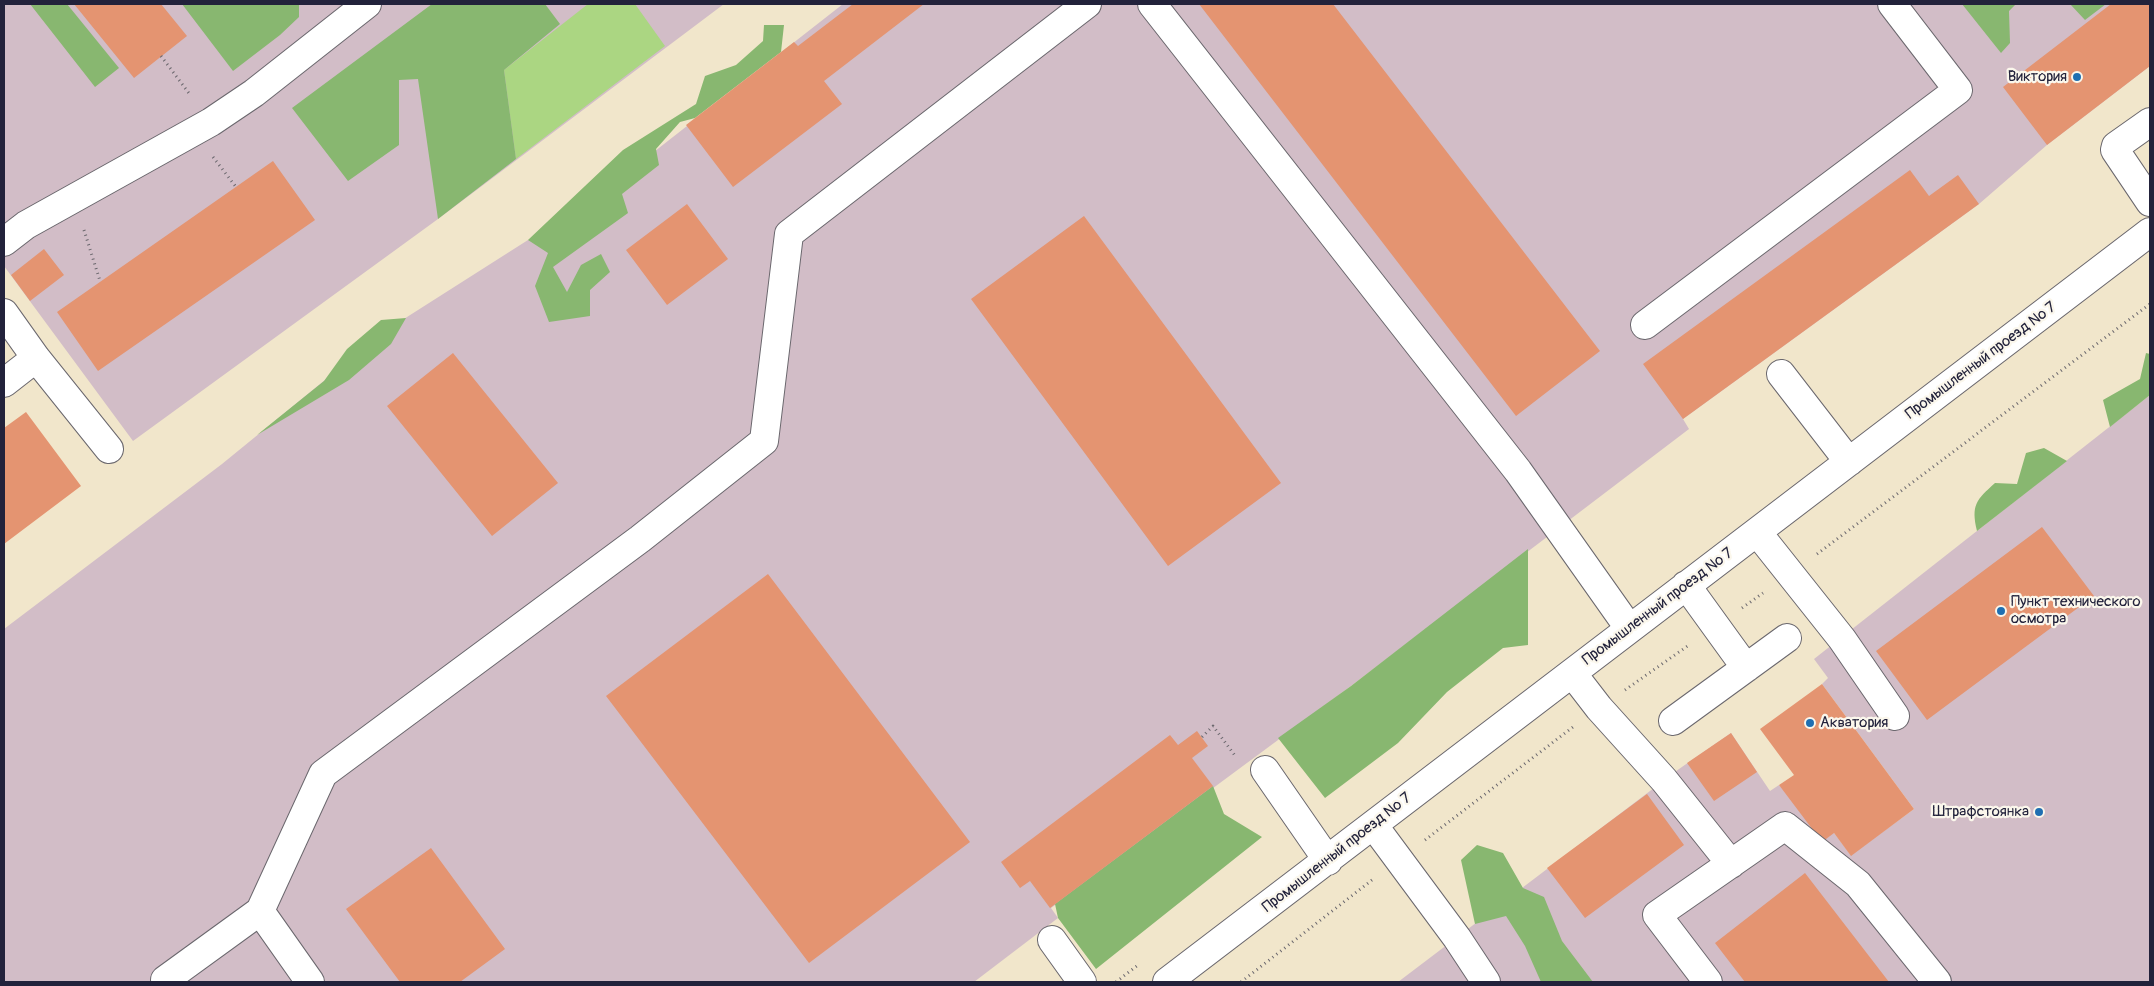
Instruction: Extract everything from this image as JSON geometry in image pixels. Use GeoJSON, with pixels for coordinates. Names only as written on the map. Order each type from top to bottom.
{"type":"FeatureCollection","features":[{"type":"Feature","properties":{"kind":"street"},"geometry":{"type":"LineString","coordinates":[[4,242],[26,225],[211,122],[254,93],[367,4]]}},
{"type":"Feature","properties":{"kind":"street"},"geometry":{"type":"LineString","coordinates":[[166,982],[165,980],[260,911],[323,774],[632,545],[764,441],[788,234],[1087,4]]}},
{"type":"Feature","properties":{"kind":"street"},"geometry":{"type":"LineString","coordinates":[[1152,4],[1518,471],[1629,628]]}},
{"type":"Feature","properties":{"kind":"street"},"geometry":{"type":"LineString","coordinates":[[1645,325],[1958,90],[1892,4]]}},
{"type":"Feature","properties":{"kind":"street"},"geometry":{"type":"LineString","coordinates":[[2150,122],[2116,146],[2115,150],[2150,202]]}},
{"type":"Feature","properties":{"kind":"street","name":"Промышленный проезд № 7"},"geometry":{"type":"LineString","coordinates":[[1167,982],[1374,826],[1629,628],[1758,532],[2150,232]]}},
{"type":"Feature","properties":{"kind":"street"},"geometry":{"type":"LineString","coordinates":[[4,313],[36,358],[109,449]]}},
{"type":"Feature","properties":{"kind":"street"},"geometry":{"type":"LineString","coordinates":[[4,382],[36,358]]}},
{"type":"Feature","properties":{"kind":"street"},"geometry":{"type":"LineString","coordinates":[[1780,374],[1849,462]]}},
{"type":"Feature","properties":{"kind":"street"},"geometry":{"type":"LineString","coordinates":[[1758,532],[1842,639],[1895,716]]}},
{"type":"Feature","properties":{"kind":"street"},"geometry":{"type":"LineString","coordinates":[[1686,585],[1746,668]]}},
{"type":"Feature","properties":{"kind":"street"},"geometry":{"type":"LineString","coordinates":[[1673,721],[1787,638]]}},
{"type":"Feature","properties":{"kind":"street"},"geometry":{"type":"LineString","coordinates":[[1572,672],[1599,708],[1664,780],[1731,864]]}},
{"type":"Feature","properties":{"kind":"street"},"geometry":{"type":"LineString","coordinates":[[1265,770],[1328,861]]}},
{"type":"Feature","properties":{"kind":"street"},"geometry":{"type":"LineString","coordinates":[[1374,826],[1457,938],[1486,982]]}},
{"type":"Feature","properties":{"kind":"street"},"geometry":{"type":"LineString","coordinates":[[1708,982],[1657,915],[1785,826],[1858,884],[1937,982]]}},
{"type":"Feature","properties":{"kind":"street"},"geometry":{"type":"LineString","coordinates":[[260,911],[310,982]]}},
{"type":"Feature","properties":{"kind":"street"},"geometry":{"type":"LineString","coordinates":[[1052,940],[1082,982]]}},
{"type":"Feature","properties":{"kind":"path"},"geometry":{"type":"LineString","coordinates":[[161,56],[211,122]]}},
{"type":"Feature","properties":{"kind":"path"},"geometry":{"type":"LineString","coordinates":[[74,199],[100,281]]}},
{"type":"Feature","properties":{"kind":"path"},"geometry":{"type":"LineString","coordinates":[[1202,737],[1213,726]]}},
{"type":"Feature","properties":{"kind":"shaded area"},"geometry":{"type":"Polygon","coordinates":[[[4,4],[724,4],[438,219],[133,441],[4,266],[4,4]]]}},
{"type":"Feature","properties":{"kind":"shaded area"},"geometry":{"type":"Polygon","coordinates":[[[843,4],[2150,4],[2150,66],[2047,145],[1979,204],[1683,419],[1689,429],[1351,686],[1051,908],[1058,918],[974,982],[4,982],[4,629],[222,464],[385,331],[528,240],[563,223],[843,4]]]}},
{"type":"Feature","properties":{"kind":"shaded area"},"geometry":{"type":"Polygon","coordinates":[[[2150,395],[2150,982],[1398,982],[1679,769],[1731,733],[1770,791],[1779,785],[1834,833],[1851,855],[1914,809],[1822,684],[1828,678],[1814,659],[2150,395]]]}},
{"type":"Feature","properties":{"kind":"green space"},"geometry":{"type":"Polygon","coordinates":[[[30,4],[67,4],[119,68],[95,87],[30,4]]]}},
{"type":"Feature","properties":{"kind":"green space"},"geometry":{"type":"Polygon","coordinates":[[[182,4],[299,4],[299,17],[280,35],[233,71],[182,4]]]}},
{"type":"Feature","properties":{"kind":"green space"},"geometry":{"type":"Polygon","coordinates":[[[432,4],[545,4],[560,24],[504,70],[516,159],[438,219],[418,79],[399,80],[399,145],[348,181],[292,108],[432,4]]]}},
{"type":"Feature","properties":{"kind":"green space"},"geometry":{"type":"Polygon","coordinates":[[[588,4],[635,4],[665,46],[516,159],[504,70],[588,4]]]}},
{"type":"Feature","properties":{"kind":"green space"},"geometry":{"type":"Polygon","coordinates":[[[1962,4],[2016,4],[2009,11],[2010,43],[2001,53],[1962,4]]]}},
{"type":"Feature","properties":{"kind":"green space"},"geometry":{"type":"Polygon","coordinates":[[[2070,4],[2106,4],[2085,20],[2070,4]]]}},
{"type":"Feature","properties":{"kind":"green space"},"geometry":{"type":"Polygon","coordinates":[[[764,25],[784,25],[781,52],[695,118],[680,122],[656,149],[659,165],[622,194],[628,213],[553,267],[567,292],[581,265],[601,254],[610,272],[590,290],[590,316],[549,322],[535,286],[548,253],[528,240],[623,150],[696,104],[705,76],[736,65],[763,41],[764,25]]]}},
{"type":"Feature","properties":{"kind":"green space"},"geometry":{"type":"Polygon","coordinates":[[[406,318],[391,344],[349,380],[257,435],[324,381],[347,349],[381,320],[406,318]]]}},
{"type":"Feature","properties":{"kind":"green space"},"geometry":{"type":"Polygon","coordinates":[[[2146,353],[2150,354],[2150,395],[2110,427],[2103,400],[2140,379],[2146,353]]]}},
{"type":"Feature","properties":{"kind":"green space"},"geometry":{"type":"Polygon","coordinates":[[[2044,448],[2067,461],[1977,531],[1975,509],[1983,494],[1995,483],[2017,484],[2026,453],[2044,448]]]}},
{"type":"Feature","properties":{"kind":"green space"},"geometry":{"type":"Polygon","coordinates":[[[1528,549],[1528,645],[1503,648],[1447,692],[1398,743],[1325,798],[1278,738],[1351,686],[1528,549]]]}},
{"type":"Feature","properties":{"kind":"green space"},"geometry":{"type":"Polygon","coordinates":[[[1213,786],[1224,814],[1262,837],[1096,969],[1058,918],[1055,904],[1213,786]]]}},
{"type":"Feature","properties":{"kind":"green space"},"geometry":{"type":"Polygon","coordinates":[[[1477,845],[1503,853],[1523,888],[1544,897],[1562,941],[1593,982],[1541,982],[1525,946],[1506,916],[1475,924],[1461,860],[1477,845]]]}},
{"type":"Feature","properties":{"kind":"building"},"geometry":{"type":"Polygon","coordinates":[[[74,4],[161,4],[187,36],[134,78],[74,4]]]}},
{"type":"Feature","properties":{"kind":"building"},"geometry":{"type":"Polygon","coordinates":[[[853,4],[924,4],[824,81],[842,104],[733,187],[686,125],[794,42],[798,46],[853,4]]]}},
{"type":"Feature","properties":{"kind":"building"},"geometry":{"type":"Polygon","coordinates":[[[1199,4],[1333,4],[1600,351],[1516,416],[1199,4]]]}},
{"type":"Feature","properties":{"kind":"building","name":"Виктория"},"geometry":{"type":"Polygon","coordinates":[[[2111,4],[2150,4],[2150,66],[2047,145],[2003,87],[2111,4]]]}},
{"type":"Feature","properties":{"kind":"building"},"geometry":{"type":"Polygon","coordinates":[[[273,161],[315,220],[98,371],[57,312],[273,161]]]}},
{"type":"Feature","properties":{"kind":"building"},"geometry":{"type":"Polygon","coordinates":[[[1910,170],[1929,196],[1958,175],[1979,204],[1683,419],[1643,364],[1910,170]]]}},
{"type":"Feature","properties":{"kind":"building"},"geometry":{"type":"Polygon","coordinates":[[[687,204],[728,259],[667,305],[626,250],[687,204]]]}},
{"type":"Feature","properties":{"kind":"building"},"geometry":{"type":"Polygon","coordinates":[[[1084,216],[1281,483],[1168,566],[971,299],[1084,216]]]}},
{"type":"Feature","properties":{"kind":"building"},"geometry":{"type":"Polygon","coordinates":[[[44,249],[64,275],[30,301],[11,275],[44,249]]]}},
{"type":"Feature","properties":{"kind":"building"},"geometry":{"type":"Polygon","coordinates":[[[453,353],[558,483],[492,536],[387,406],[453,353]]]}},
{"type":"Feature","properties":{"kind":"building"},"geometry":{"type":"Polygon","coordinates":[[[26,412],[81,486],[4,544],[4,428],[26,412]]]}},
{"type":"Feature","properties":{"kind":"building","name":"Пункт технического осмотра"},"geometry":{"type":"Polygon","coordinates":[[[2042,527],[2094,596],[1927,720],[1876,651],[2042,527]]]}},
{"type":"Feature","properties":{"kind":"building"},"geometry":{"type":"Polygon","coordinates":[[[768,574],[970,842],[809,963],[606,696],[768,574]]]}},
{"type":"Feature","properties":{"kind":"building"},"geometry":{"type":"Polygon","coordinates":[[[1822,684],[1914,809],[1851,856],[1834,833],[1822,842],[1779,785],[1794,775],[1760,729],[1822,684]]]}},
{"type":"Feature","properties":{"kind":"building"},"geometry":{"type":"Polygon","coordinates":[[[1197,731],[1208,746],[1192,758],[1213,786],[1050,908],[1030,881],[1020,888],[1001,862],[1170,735],[1178,745],[1197,731]]]}},
{"type":"Feature","properties":{"kind":"building"},"geometry":{"type":"Polygon","coordinates":[[[1731,733],[1757,772],[1714,801],[1687,763],[1731,733]]]}},
{"type":"Feature","properties":{"kind":"building"},"geometry":{"type":"Polygon","coordinates":[[[1647,794],[1684,845],[1585,918],[1547,868],[1647,794]]]}},
{"type":"Feature","properties":{"kind":"building"},"geometry":{"type":"Polygon","coordinates":[[[431,848],[505,949],[460,982],[400,982],[346,909],[431,848]]]}},
{"type":"Feature","properties":{"kind":"building"},"geometry":{"type":"Polygon","coordinates":[[[1805,873],[1889,982],[1745,982],[1715,943],[1805,873]]]}},
{"type":"Feature","properties":{"kind":"place","name":"Виктория"},"geometry":{"type":"Point","coordinates":[2077,77]}},
{"type":"Feature","properties":{"kind":"place","name":"Пункт технического осмотра"},"geometry":{"type":"Point","coordinates":[2001,611]}},
{"type":"Feature","properties":{"kind":"place","name":"Акватория"},"geometry":{"type":"Point","coordinates":[1810,723]}},
{"type":"Feature","properties":{"kind":"place","name":"Штрафстоянка"},"geometry":{"type":"Point","coordinates":[2039,812]}}]}
